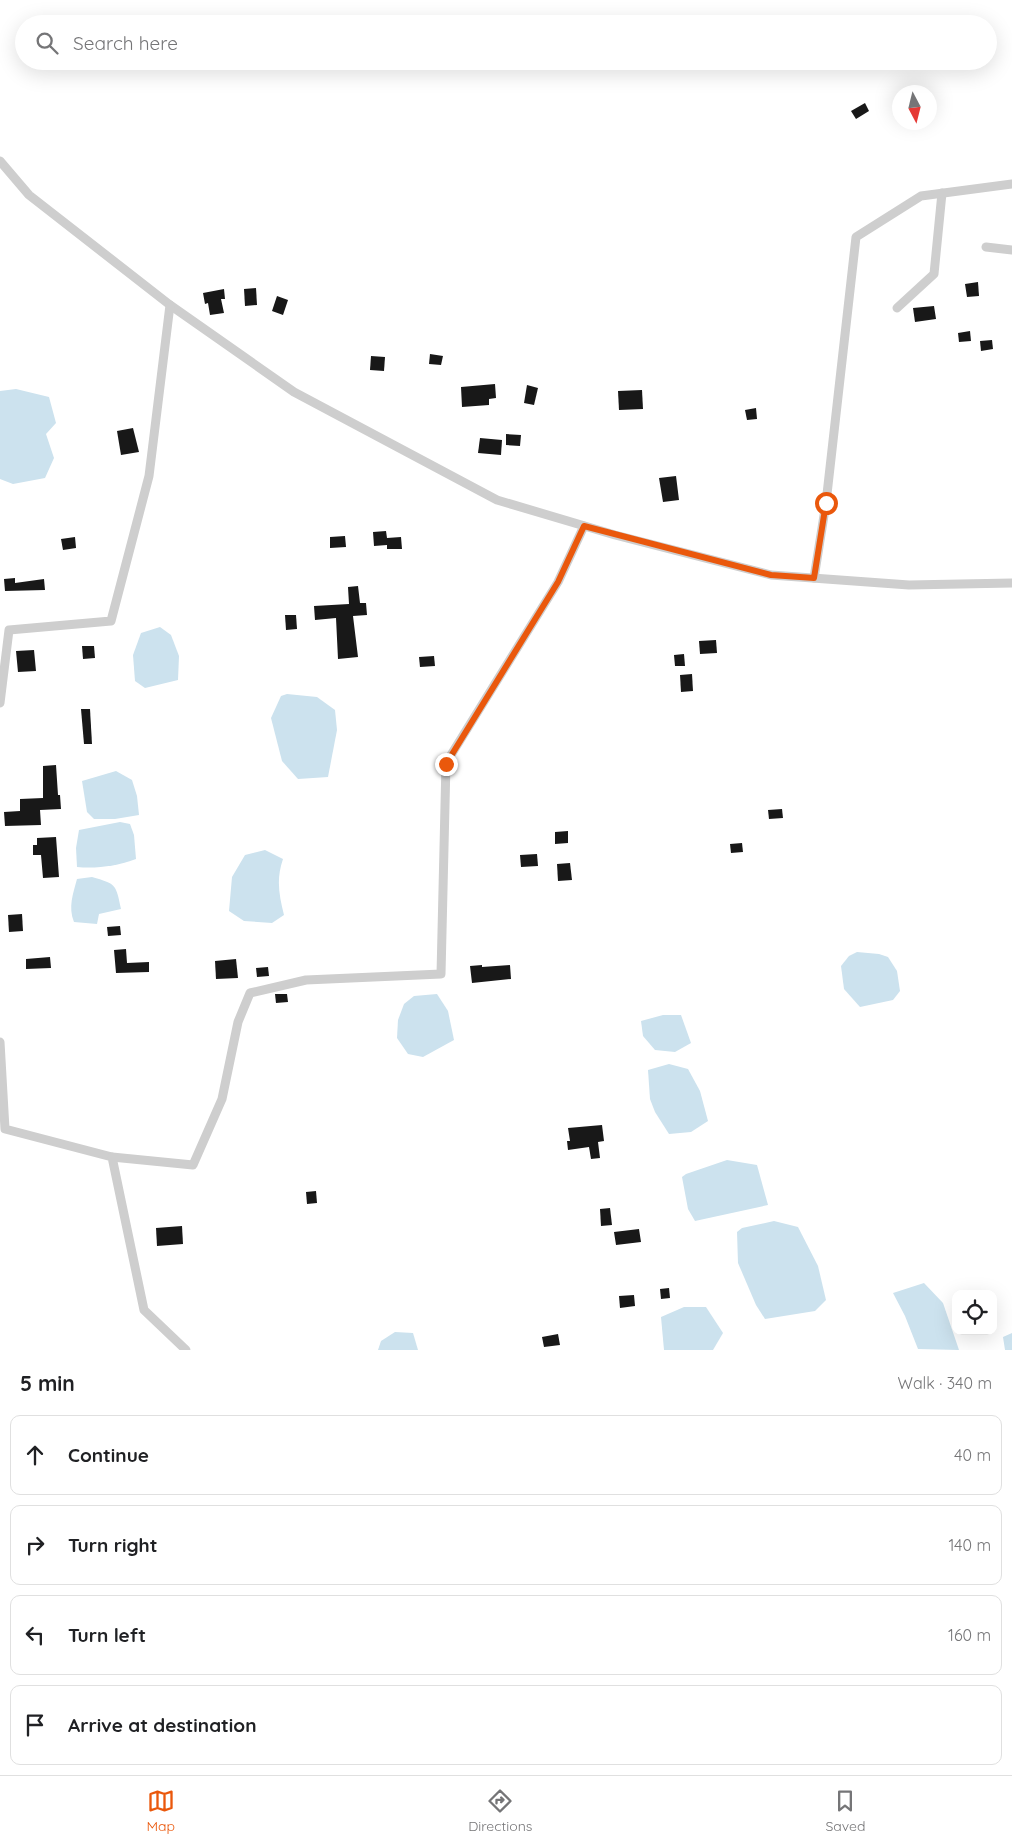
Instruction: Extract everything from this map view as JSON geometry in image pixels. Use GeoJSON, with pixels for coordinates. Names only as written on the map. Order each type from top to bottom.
{"type":"FeatureCollection","features":[{"type":"Feature","properties":{"kind":"street"},"geometry":{"type":"LineString","coordinates":[[0,161],[29,195],[170,305],[294,392],[497,500],[584,526],[771,575],[909,585],[1012,583]]}},
{"type":"Feature","properties":{"kind":"street"},"geometry":{"type":"LineString","coordinates":[[814,578],[826,503],[856,237],[921,196],[1012,184]]}},
{"type":"Feature","properties":{"kind":"street"},"geometry":{"type":"LineString","coordinates":[[897,308],[934,274],[942,193]]}},
{"type":"Feature","properties":{"kind":"street"},"geometry":{"type":"LineString","coordinates":[[986,247],[1012,250]]}},
{"type":"Feature","properties":{"kind":"street"},"geometry":{"type":"LineString","coordinates":[[0,703],[9,630],[111,621],[150,476],[170,305]]}},
{"type":"Feature","properties":{"kind":"street"},"geometry":{"type":"LineString","coordinates":[[0,1042],[5,1129],[112,1157],[193,1165],[222,1098],[238,1022],[250,993],[306,980],[442,974],[446,764],[558,582],[584,526]]}},
{"type":"Feature","properties":{"kind":"street"},"geometry":{"type":"LineString","coordinates":[[112,1157],[144,1310],[186,1350]]}},
{"type":"Feature","properties":{"kind":"water"},"geometry":{"type":"Polygon","coordinates":[[[16,389],[49,397],[56,423],[46,434],[54,458],[45,478],[13,484],[0,479],[0,391],[16,389]]]}},
{"type":"Feature","properties":{"kind":"water"},"geometry":{"type":"Polygon","coordinates":[[[160,627],[171,635],[179,656],[178,680],[145,688],[135,681],[133,655],[141,633],[160,627]]]}},
{"type":"Feature","properties":{"kind":"water"},"geometry":{"type":"Polygon","coordinates":[[[287,694],[317,697],[335,710],[337,730],[328,777],[298,779],[282,761],[271,718],[281,696],[287,694]]]}},
{"type":"Feature","properties":{"kind":"water"},"geometry":{"type":"Polygon","coordinates":[[[116,771],[132,780],[137,796],[139,815],[115,819],[94,819],[87,812],[82,781],[116,771]]]}},
{"type":"Feature","properties":{"kind":"water"},"geometry":{"type":"Polygon","coordinates":[[[120,822],[130,824],[134,835],[136,859],[92,868],[77,867],[76,848],[79,830],[120,822]]]}},
{"type":"Feature","properties":{"kind":"water"},"geometry":{"type":"Polygon","coordinates":[[[265,850],[283,859],[279,887],[284,915],[272,923],[244,921],[229,911],[232,877],[245,855],[265,850]]]}},
{"type":"Feature","properties":{"kind":"water"},"geometry":{"type":"Polygon","coordinates":[[[92,877],[106,881],[114,886],[121,909],[99,914],[97,924],[74,922],[71,906],[77,879],[92,877]]]}},
{"type":"Feature","properties":{"kind":"water"},"geometry":{"type":"Polygon","coordinates":[[[857,952],[879,954],[888,957],[897,971],[900,991],[893,1000],[860,1007],[844,989],[841,966],[849,956],[857,952]]]}},
{"type":"Feature","properties":{"kind":"water"},"geometry":{"type":"Polygon","coordinates":[[[437,994],[448,1011],[454,1040],[423,1057],[408,1054],[397,1038],[398,1020],[404,1004],[414,996],[437,994]]]}},
{"type":"Feature","properties":{"kind":"water"},"geometry":{"type":"Polygon","coordinates":[[[663,1015],[681,1015],[691,1043],[675,1052],[655,1050],[643,1036],[641,1021],[663,1015]]]}},
{"type":"Feature","properties":{"kind":"water"},"geometry":{"type":"Polygon","coordinates":[[[669,1064],[688,1069],[700,1091],[708,1121],[691,1132],[669,1134],[655,1112],[650,1099],[648,1070],[669,1064]]]}},
{"type":"Feature","properties":{"kind":"water"},"geometry":{"type":"Polygon","coordinates":[[[727,1160],[757,1165],[768,1205],[695,1221],[688,1209],[682,1177],[727,1160]]]}},
{"type":"Feature","properties":{"kind":"water"},"geometry":{"type":"Polygon","coordinates":[[[774,1221],[798,1227],[818,1266],[826,1300],[815,1311],[765,1319],[756,1305],[738,1263],[737,1232],[742,1228],[774,1221]]]}},
{"type":"Feature","properties":{"kind":"water"},"geometry":{"type":"Polygon","coordinates":[[[924,1283],[943,1303],[952,1329],[952,1335],[954,1335],[959,1350],[918,1349],[905,1316],[893,1293],[924,1283]]]}},
{"type":"Feature","properties":{"kind":"water"},"geometry":{"type":"Polygon","coordinates":[[[684,1307],[706,1307],[723,1333],[713,1350],[664,1350],[661,1317],[684,1307]]]}},
{"type":"Feature","properties":{"kind":"water"},"geometry":{"type":"Polygon","coordinates":[[[395,1332],[413,1333],[418,1350],[378,1350],[381,1341],[395,1332]]]}},
{"type":"Feature","properties":{"kind":"water"},"geometry":{"type":"Polygon","coordinates":[[[1012,1333],[1012,1350],[1005,1350],[1003,1337],[1012,1333]]]}},
{"type":"Feature","properties":{"kind":"building"},"geometry":{"type":"Polygon","coordinates":[[[865,103],[869,111],[856,119],[851,111],[865,103]]]}},
{"type":"Feature","properties":{"kind":"building"},"geometry":{"type":"Polygon","coordinates":[[[978,282],[979,296],[967,297],[965,284],[978,282]]]}},
{"type":"Feature","properties":{"kind":"building"},"geometry":{"type":"Polygon","coordinates":[[[256,288],[257,305],[245,306],[244,289],[256,288]]]}},
{"type":"Feature","properties":{"kind":"building"},"geometry":{"type":"Polygon","coordinates":[[[224,289],[225,299],[221,299],[224,313],[210,315],[208,303],[205,304],[203,293],[224,289]]]}},
{"type":"Feature","properties":{"kind":"building"},"geometry":{"type":"Polygon","coordinates":[[[277,296],[288,300],[283,315],[272,311],[277,296]]]}},
{"type":"Feature","properties":{"kind":"building"},"geometry":{"type":"Polygon","coordinates":[[[934,306],[936,319],[915,322],[913,308],[934,306]]]}},
{"type":"Feature","properties":{"kind":"building"},"geometry":{"type":"Polygon","coordinates":[[[970,331],[971,341],[959,342],[958,333],[970,331]]]}},
{"type":"Feature","properties":{"kind":"building"},"geometry":{"type":"Polygon","coordinates":[[[992,340],[993,349],[981,351],[980,341],[992,340]]]}},
{"type":"Feature","properties":{"kind":"building"},"geometry":{"type":"Polygon","coordinates":[[[430,354],[443,356],[441,365],[429,364],[430,354]]]}},
{"type":"Feature","properties":{"kind":"building"},"geometry":{"type":"Polygon","coordinates":[[[371,356],[385,357],[384,371],[370,370],[371,356]]]}},
{"type":"Feature","properties":{"kind":"building"},"geometry":{"type":"Polygon","coordinates":[[[495,384],[496,398],[489,399],[489,405],[462,407],[461,387],[495,384]]]}},
{"type":"Feature","properties":{"kind":"building"},"geometry":{"type":"Polygon","coordinates":[[[527,385],[538,388],[534,405],[524,403],[527,385]]]}},
{"type":"Feature","properties":{"kind":"building"},"geometry":{"type":"Polygon","coordinates":[[[642,390],[643,409],[619,410],[618,391],[642,390]]]}},
{"type":"Feature","properties":{"kind":"building"},"geometry":{"type":"Polygon","coordinates":[[[756,408],[757,419],[747,420],[745,410],[756,408]]]}},
{"type":"Feature","properties":{"kind":"building"},"geometry":{"type":"Polygon","coordinates":[[[133,428],[139,452],[121,455],[117,431],[133,428]]]}},
{"type":"Feature","properties":{"kind":"building"},"geometry":{"type":"Polygon","coordinates":[[[506,434],[521,435],[520,446],[506,445],[506,434]]]}},
{"type":"Feature","properties":{"kind":"building"},"geometry":{"type":"Polygon","coordinates":[[[480,438],[502,440],[501,455],[478,453],[480,438]]]}},
{"type":"Feature","properties":{"kind":"building"},"geometry":{"type":"Polygon","coordinates":[[[676,476],[679,500],[663,502],[659,478],[676,476]]]}},
{"type":"Feature","properties":{"kind":"building"},"geometry":{"type":"Polygon","coordinates":[[[386,531],[387,538],[401,537],[402,549],[387,549],[387,545],[374,546],[373,532],[386,531]]]}},
{"type":"Feature","properties":{"kind":"building"},"geometry":{"type":"Polygon","coordinates":[[[345,536],[346,547],[330,548],[330,537],[345,536]]]}},
{"type":"Feature","properties":{"kind":"building"},"geometry":{"type":"Polygon","coordinates":[[[75,537],[76,548],[63,550],[61,539],[75,537]]]}},
{"type":"Feature","properties":{"kind":"building"},"geometry":{"type":"Polygon","coordinates":[[[15,578],[15,583],[44,579],[45,590],[5,591],[4,579],[15,578]]]}},
{"type":"Feature","properties":{"kind":"building"},"geometry":{"type":"Polygon","coordinates":[[[358,586],[360,603],[366,603],[367,615],[353,616],[358,657],[338,659],[336,618],[315,620],[314,606],[349,604],[348,587],[358,586]]]}},
{"type":"Feature","properties":{"kind":"building"},"geometry":{"type":"Polygon","coordinates":[[[285,615],[296,615],[297,629],[286,630],[285,615]]]}},
{"type":"Feature","properties":{"kind":"building"},"geometry":{"type":"Polygon","coordinates":[[[716,640],[717,653],[700,654],[699,641],[716,640]]]}},
{"type":"Feature","properties":{"kind":"building"},"geometry":{"type":"Polygon","coordinates":[[[82,646],[94,646],[95,658],[83,659],[82,646]]]}},
{"type":"Feature","properties":{"kind":"building"},"geometry":{"type":"Polygon","coordinates":[[[34,650],[36,671],[18,672],[16,651],[34,650]]]}},
{"type":"Feature","properties":{"kind":"building"},"geometry":{"type":"Polygon","coordinates":[[[684,654],[685,666],[675,666],[674,655],[684,654]]]}},
{"type":"Feature","properties":{"kind":"building"},"geometry":{"type":"Polygon","coordinates":[[[434,656],[435,666],[420,667],[419,657],[434,656]]]}},
{"type":"Feature","properties":{"kind":"building"},"geometry":{"type":"Polygon","coordinates":[[[692,674],[693,691],[681,692],[680,675],[692,674]]]}},
{"type":"Feature","properties":{"kind":"building"},"geometry":{"type":"Polygon","coordinates":[[[81,709],[90,709],[92,744],[84,744],[81,709]]]}},
{"type":"Feature","properties":{"kind":"building"},"geometry":{"type":"Polygon","coordinates":[[[56,765],[61,809],[40,810],[41,825],[5,826],[4,812],[20,811],[20,799],[43,798],[43,766],[56,765]]]}},
{"type":"Feature","properties":{"kind":"building"},"geometry":{"type":"Polygon","coordinates":[[[782,809],[783,818],[769,819],[768,810],[782,809]]]}},
{"type":"Feature","properties":{"kind":"building"},"geometry":{"type":"Polygon","coordinates":[[[568,831],[568,843],[555,844],[555,832],[568,831]]]}},
{"type":"Feature","properties":{"kind":"building"},"geometry":{"type":"Polygon","coordinates":[[[56,837],[59,877],[43,878],[41,855],[33,855],[33,845],[37,845],[37,838],[56,837]]]}},
{"type":"Feature","properties":{"kind":"building"},"geometry":{"type":"Polygon","coordinates":[[[742,843],[743,852],[731,853],[730,844],[742,843]]]}},
{"type":"Feature","properties":{"kind":"building"},"geometry":{"type":"Polygon","coordinates":[[[537,854],[538,866],[521,867],[520,855],[537,854]]]}},
{"type":"Feature","properties":{"kind":"building"},"geometry":{"type":"Polygon","coordinates":[[[570,863],[572,880],[558,881],[557,864],[570,863]]]}},
{"type":"Feature","properties":{"kind":"building"},"geometry":{"type":"Polygon","coordinates":[[[22,914],[23,931],[9,932],[8,915],[22,914]]]}},
{"type":"Feature","properties":{"kind":"building"},"geometry":{"type":"Polygon","coordinates":[[[120,926],[121,935],[108,936],[107,927],[120,926]]]}},
{"type":"Feature","properties":{"kind":"building"},"geometry":{"type":"Polygon","coordinates":[[[126,949],[127,963],[149,962],[149,972],[116,973],[114,950],[126,949]]]}},
{"type":"Feature","properties":{"kind":"building"},"geometry":{"type":"Polygon","coordinates":[[[50,957],[51,968],[26,969],[26,959],[50,957]]]}},
{"type":"Feature","properties":{"kind":"building"},"geometry":{"type":"Polygon","coordinates":[[[236,959],[238,978],[216,979],[215,961],[236,959]]]}},
{"type":"Feature","properties":{"kind":"building"},"geometry":{"type":"Polygon","coordinates":[[[482,965],[482,967],[510,965],[511,979],[472,983],[470,966],[482,965]]]}},
{"type":"Feature","properties":{"kind":"building"},"geometry":{"type":"Polygon","coordinates":[[[268,967],[269,976],[257,977],[256,968],[268,967]]]}},
{"type":"Feature","properties":{"kind":"building"},"geometry":{"type":"Polygon","coordinates":[[[275,994],[287,994],[288,1002],[276,1003],[275,994]]]}},
{"type":"Feature","properties":{"kind":"building"},"geometry":{"type":"Polygon","coordinates":[[[602,1125],[604,1141],[598,1142],[600,1158],[591,1159],[589,1147],[568,1150],[567,1141],[570,1141],[568,1128],[602,1125]]]}},
{"type":"Feature","properties":{"kind":"building"},"geometry":{"type":"Polygon","coordinates":[[[316,1191],[317,1203],[307,1204],[306,1192],[316,1191]]]}},
{"type":"Feature","properties":{"kind":"building"},"geometry":{"type":"Polygon","coordinates":[[[610,1208],[612,1225],[601,1226],[600,1209],[610,1208]]]}},
{"type":"Feature","properties":{"kind":"building"},"geometry":{"type":"Polygon","coordinates":[[[182,1226],[183,1244],[157,1246],[156,1228],[182,1226]]]}},
{"type":"Feature","properties":{"kind":"building"},"geometry":{"type":"Polygon","coordinates":[[[639,1229],[641,1242],[616,1245],[614,1232],[639,1229]]]}},
{"type":"Feature","properties":{"kind":"building"},"geometry":{"type":"Polygon","coordinates":[[[669,1288],[670,1298],[661,1299],[660,1289],[669,1288]]]}},
{"type":"Feature","properties":{"kind":"building"},"geometry":{"type":"Polygon","coordinates":[[[634,1295],[635,1306],[620,1308],[619,1296],[634,1295]]]}},
{"type":"Feature","properties":{"kind":"building"},"geometry":{"type":"Polygon","coordinates":[[[558,1334],[560,1345],[544,1347],[542,1337],[558,1334]]]}},
{"type":"Feature","properties":{"kind":"route"},"geometry":{"type":"LineString","coordinates":[[446,764],[558,582],[584,526],[771,575],[814,578],[826,503]]}}]}
